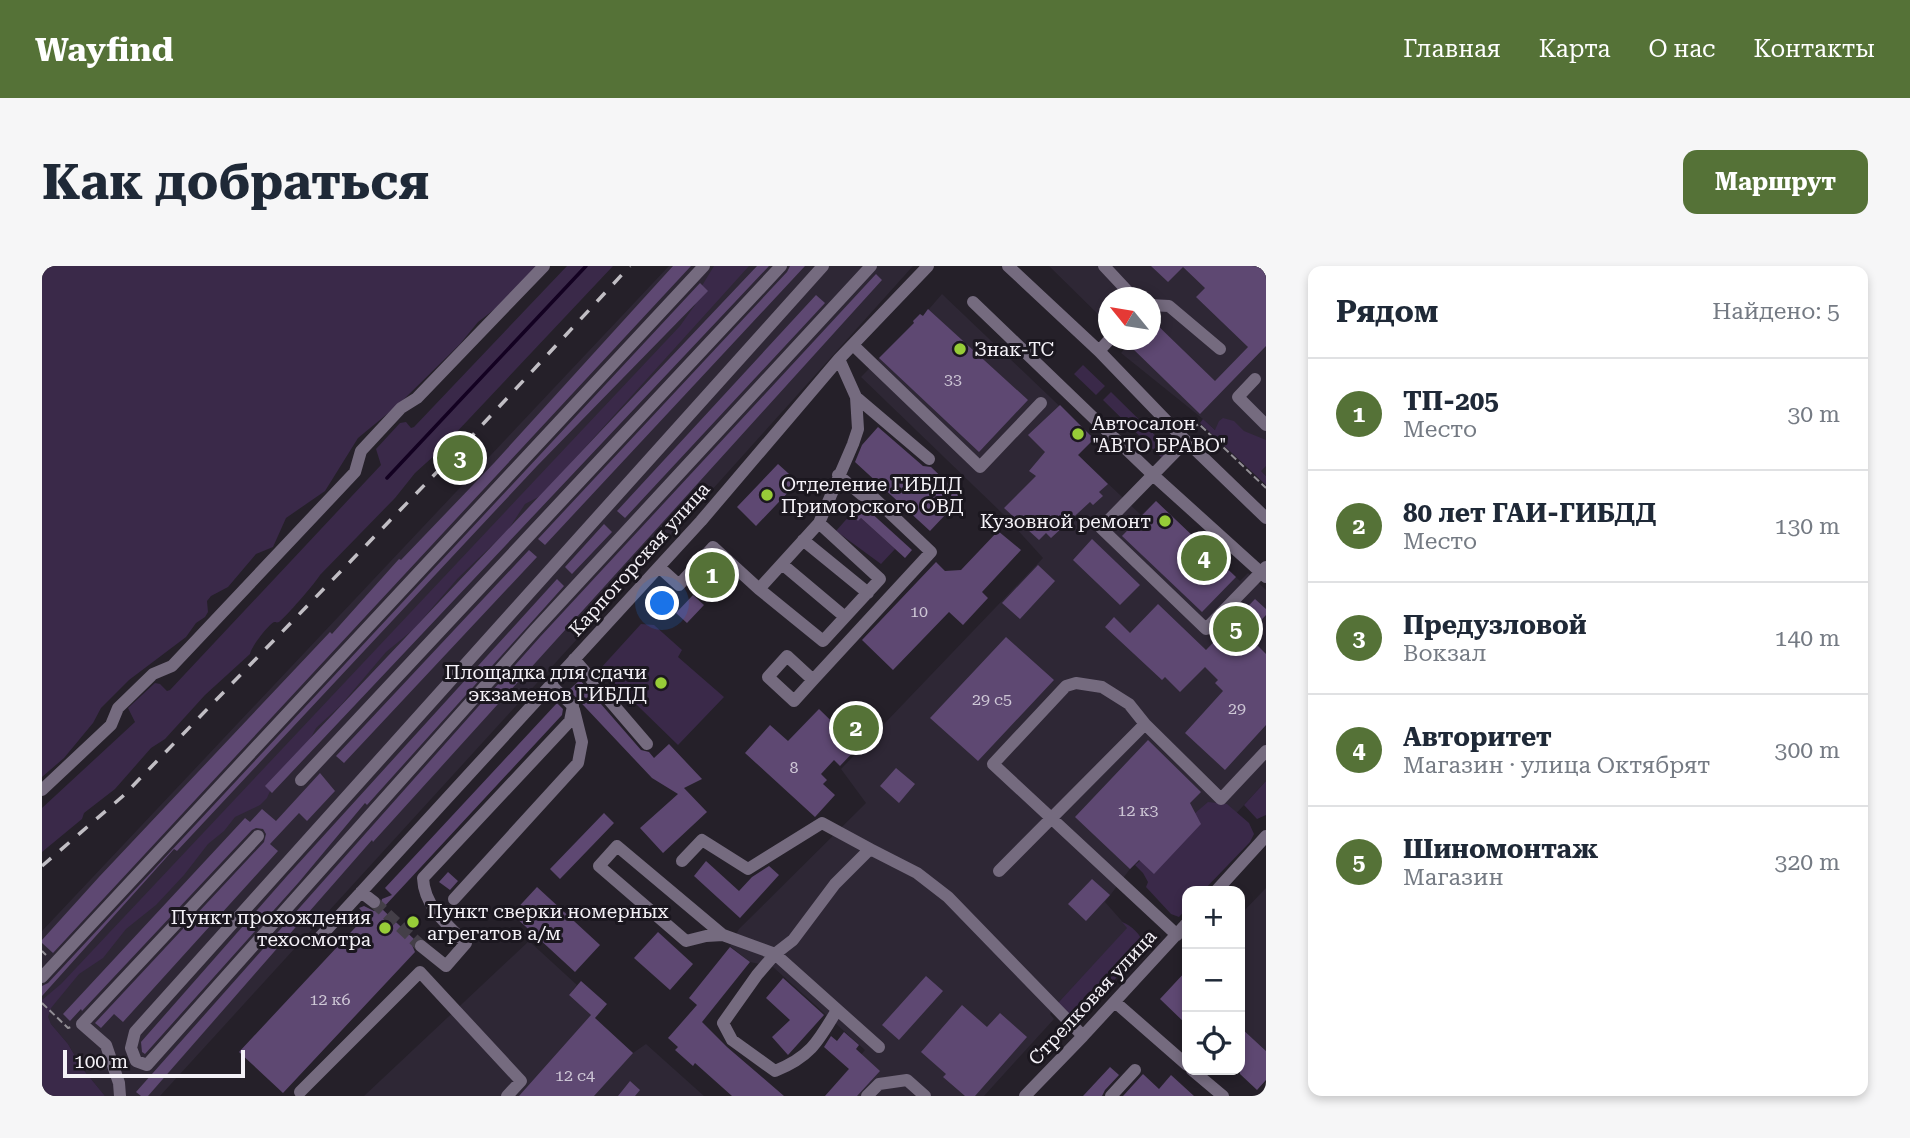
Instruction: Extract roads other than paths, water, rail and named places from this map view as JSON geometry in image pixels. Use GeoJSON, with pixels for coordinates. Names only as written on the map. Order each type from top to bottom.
{"type":"FeatureCollection","features":[{"type":"Feature","properties":{"kind":"street"},"geometry":{"type":"LineString","coordinates":[[42,790],[111,725],[118,708],[153,674],[172,666],[355,472],[361,451],[401,408],[417,398],[544,266]]}},
{"type":"Feature","properties":{"kind":"street"},"geometry":{"type":"LineString","coordinates":[[42,977],[704,266]]}},
{"type":"Feature","properties":{"kind":"street"},"geometry":{"type":"LineString","coordinates":[[301,780],[781,266]]}},
{"type":"Feature","properties":{"kind":"street"},"geometry":{"type":"LineString","coordinates":[[823,266],[135,1032],[131,1048],[136,1061],[147,1065],[534,631],[871,266]]}},
{"type":"Feature","properties":{"kind":"street","name":"Карпогорская улица"},"geometry":{"type":"LineString","coordinates":[[320,937],[701,521],[839,359],[928,266]]}},
{"type":"Feature","properties":{"kind":"street"},"geometry":{"type":"LineString","coordinates":[[1008,266],[1099,351],[1266,519]]}},
{"type":"Feature","properties":{"kind":"street"},"geometry":{"type":"LineString","coordinates":[[1104,266],[1124,287]]}},
{"type":"Feature","properties":{"kind":"street"},"geometry":{"type":"LineString","coordinates":[[973,302],[1153,475],[1264,572],[1206,629],[1101,528],[1153,475],[1183,438]]}},
{"type":"Feature","properties":{"kind":"street"},"geometry":{"type":"LineString","coordinates":[[1161,306],[1169,306],[1220,349]]}},
{"type":"Feature","properties":{"kind":"street"},"geometry":{"type":"LineString","coordinates":[[853,345],[980,467],[1041,403]]}},
{"type":"Feature","properties":{"kind":"street"},"geometry":{"type":"LineString","coordinates":[[759,589],[819,523],[858,429],[856,397],[839,359]]}},
{"type":"Feature","properties":{"kind":"street"},"geometry":{"type":"LineString","coordinates":[[1255,379],[1238,397],[1266,425]]}},
{"type":"Feature","properties":{"kind":"street"},"geometry":{"type":"LineString","coordinates":[[856,397],[929,459]]}},
{"type":"Feature","properties":{"kind":"street"},"geometry":{"type":"LineString","coordinates":[[813,680],[931,552],[873,496],[862,495],[838,475]]}},
{"type":"Feature","properties":{"kind":"street"},"geometry":{"type":"LineString","coordinates":[[659,567],[679,584],[713,547],[759,589],[823,640],[880,579],[819,523]]}},
{"type":"Feature","properties":{"kind":"street"},"geometry":{"type":"LineString","coordinates":[[803,540],[868,593]]}},
{"type":"Feature","properties":{"kind":"street"},"geometry":{"type":"LineString","coordinates":[[782,564],[845,617]]}},
{"type":"Feature","properties":{"kind":"street"},"geometry":{"type":"LineString","coordinates":[[574,659],[646,744]]}},
{"type":"Feature","properties":{"kind":"street"},"geometry":{"type":"LineString","coordinates":[[1177,935],[993,764],[1066,686],[1076,682],[1102,687],[1129,704],[1145,724],[1221,799],[1266,751]]}},
{"type":"Feature","properties":{"kind":"street"},"geometry":{"type":"LineString","coordinates":[[454,899],[578,763],[582,742],[573,706],[551,685]]}},
{"type":"Feature","properties":{"kind":"street"},"geometry":{"type":"LineString","coordinates":[[421,946],[446,966],[466,943],[440,917],[424,892],[423,878],[570,721],[573,706]]}},
{"type":"Feature","properties":{"kind":"street"},"geometry":{"type":"LineString","coordinates":[[999,871],[1145,724]]}},
{"type":"Feature","properties":{"kind":"street"},"geometry":{"type":"LineString","coordinates":[[682,861],[702,840],[748,869],[822,823],[916,873],[948,897],[1083,1036]]}},
{"type":"Feature","properties":{"kind":"street"},"geometry":{"type":"LineString","coordinates":[[120,1096],[106,1045],[82,1024],[258,836]]}},
{"type":"Feature","properties":{"kind":"street"},"geometry":{"type":"LineString","coordinates":[[1221,886],[1266,836]]}},
{"type":"Feature","properties":{"kind":"street"},"geometry":{"type":"LineString","coordinates":[[723,935],[685,941],[599,866],[617,846],[723,935],[775,954],[879,1047]]}},
{"type":"Feature","properties":{"kind":"street"},"geometry":{"type":"LineString","coordinates":[[837,1010],[804,1057],[775,1071],[732,1040],[723,1023],[757,975],[775,954],[793,940],[835,884],[853,863],[870,849]]}},
{"type":"Feature","properties":{"kind":"street"},"geometry":{"type":"LineString","coordinates":[[361,892],[374,902]]}},
{"type":"Feature","properties":{"kind":"street","name":"Стрелковая улица"},"geometry":{"type":"LineString","coordinates":[[1025,1096],[1182,929]]}},
{"type":"Feature","properties":{"kind":"street"},"geometry":{"type":"LineString","coordinates":[[300,1092],[420,972],[521,1081],[507,1096]]}},
{"type":"Feature","properties":{"kind":"street"},"geometry":{"type":"LineString","coordinates":[[1115,1002],[1182,1061]]}},
{"type":"Feature","properties":{"kind":"street"},"geometry":{"type":"LineString","coordinates":[[1111,1096],[1135,1070]]}},
{"type":"Feature","properties":{"kind":"street"},"geometry":{"type":"LineString","coordinates":[[1198,1075],[1223,1096]]}},
{"type":"Feature","properties":{"kind":"street"},"geometry":{"type":"LineString","coordinates":[[867,1096],[879,1084],[907,1080],[925,1096]]}},
{"type":"Feature","properties":{"kind":"waterway"},"geometry":{"type":"LineString","coordinates":[[387,478],[586,266]]}},
{"type":"Feature","properties":{"kind":"tunnel"},"geometry":{"type":"LineString","coordinates":[[374,902],[421,946]]}},
{"type":"Feature","properties":{"kind":"railway"},"geometry":{"type":"LineString","coordinates":[[42,866],[123,796],[470,438],[630,266]]}},
{"type":"Feature","properties":{"kind":"place","name":"Знак-ТС"},"geometry":{"type":"Point","coordinates":[960,349]}},
{"type":"Feature","properties":{"kind":"place","name":"Автосалон \"АВТО БРАВО\""},"geometry":{"type":"Point","coordinates":[1078,434]}},
{"type":"Feature","properties":{"kind":"place","name":"Предузловой"},"geometry":{"type":"Point","coordinates":[460,458]}},
{"type":"Feature","properties":{"kind":"place","name":"Отделение ГИБДД Приморского ОВД"},"geometry":{"type":"Point","coordinates":[767,495]}},
{"type":"Feature","properties":{"kind":"place","name":"Кузовной ремонт"},"geometry":{"type":"Point","coordinates":[1165,521]}},
{"type":"Feature","properties":{"kind":"place","name":"Авторитет"},"geometry":{"type":"Point","coordinates":[1204,558]}},
{"type":"Feature","properties":{"kind":"place","name":"ТП-205"},"geometry":{"type":"Point","coordinates":[712,575]}},
{"type":"Feature","properties":{"kind":"place","name":"Шиномонтаж"},"geometry":{"type":"Point","coordinates":[1236,629]}},
{"type":"Feature","properties":{"kind":"place","name":"Площадка для сдачи экзаменов ГИБДД"},"geometry":{"type":"Point","coordinates":[661,683]}},
{"type":"Feature","properties":{"kind":"place","name":"80 лет ГАИ-ГИБДД"},"geometry":{"type":"Point","coordinates":[856,728]}},
{"type":"Feature","properties":{"kind":"place","name":"Пункт сверки номерных агрегатов а/м"},"geometry":{"type":"Point","coordinates":[413,922]}},
{"type":"Feature","properties":{"kind":"place","name":"Пункт прохождения техосмотра"},"geometry":{"type":"Point","coordinates":[385,928]}}]}
